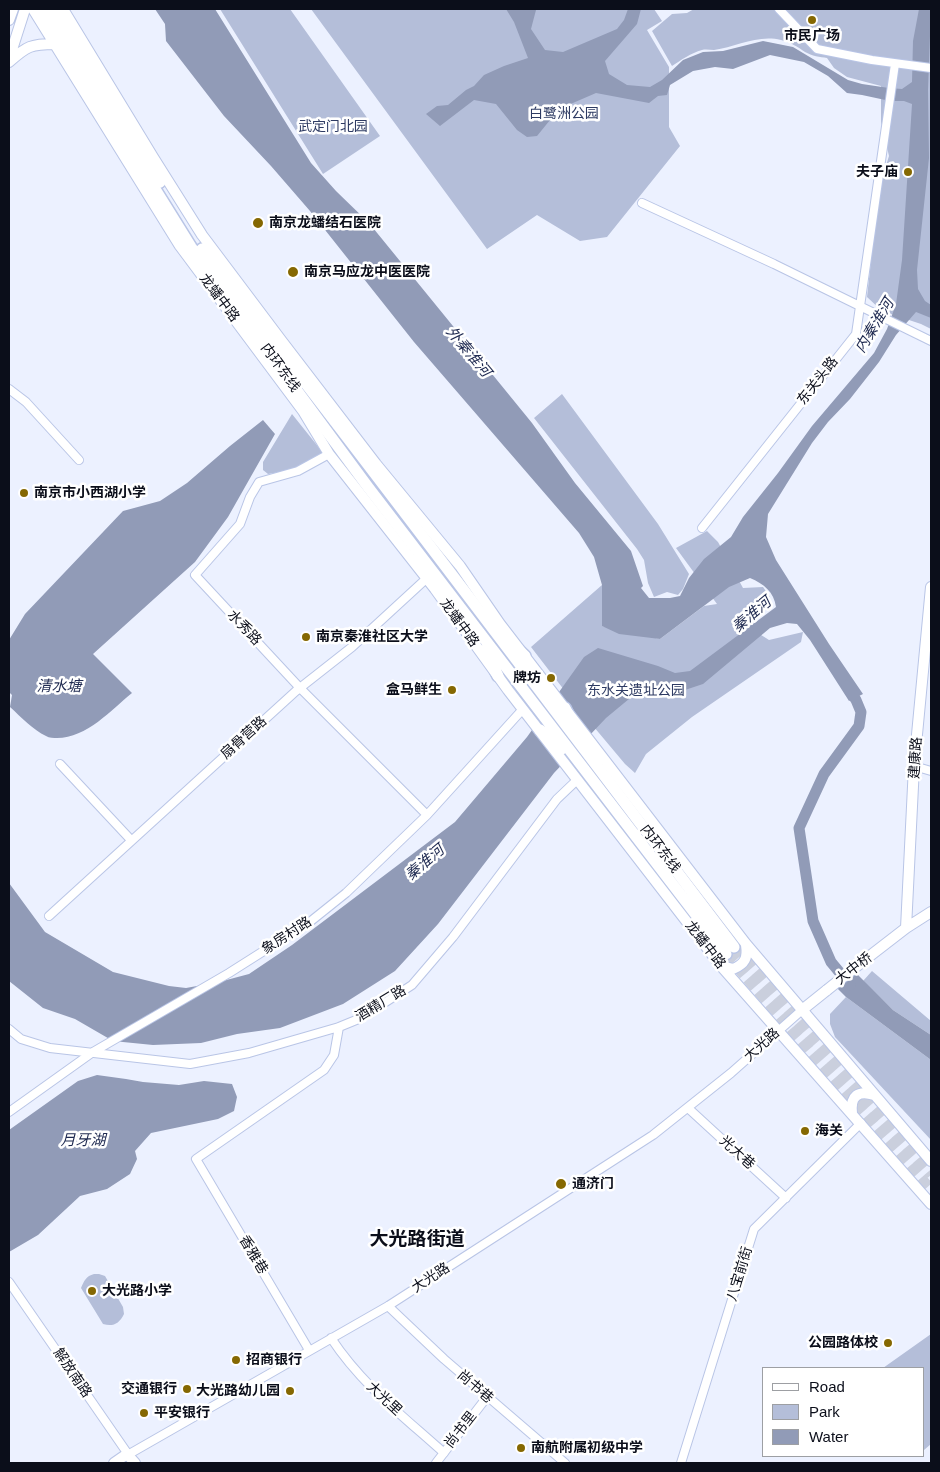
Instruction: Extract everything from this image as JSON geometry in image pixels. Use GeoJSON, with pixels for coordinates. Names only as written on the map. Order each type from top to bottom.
{"type":"FeatureCollection","features":[{"type":"Feature","properties":{"kind":"highway","name":"内环东线"},"geometry":{"type":"LineString","coordinates":[[43,9],[191,247],[472,624],[535,715],[573,764],[735,948]]}},
{"type":"Feature","properties":{"kind":"highway","name":"内环东线"},"geometry":{"type":"LineString","coordinates":[[53,9],[198,244],[481,614],[551,698],[735,948]]}},
{"type":"Feature","properties":{"kind":"highway"},"geometry":{"type":"LineString","coordinates":[[481,614],[525,656]]}},
{"type":"Feature","properties":{"kind":"highway"},"geometry":{"type":"LineString","coordinates":[[472,624],[498,676]]}},
{"type":"Feature","properties":{"kind":"highway"},"geometry":{"type":"LineString","coordinates":[[565,708],[588,747]]}},
{"type":"Feature","properties":{"kind":"highway"},"geometry":{"type":"LineString","coordinates":[[540,730],[573,764]]}},
{"type":"Feature","properties":{"kind":"main road"},"geometry":{"type":"LineString","coordinates":[[9,20],[12,9]]}},
{"type":"Feature","properties":{"kind":"main road"},"geometry":{"type":"LineString","coordinates":[[9,60],[25,9]]}},
{"type":"Feature","properties":{"kind":"main road","name":"龙蟠中路"},"geometry":{"type":"LineString","coordinates":[[33,9],[180,246],[303,411],[329,454],[435,589],[523,708],[535,715],[540,730]]}},
{"type":"Feature","properties":{"kind":"main road","name":"龙蟠中路"},"geometry":{"type":"LineString","coordinates":[[63,9],[202,235],[376,464],[460,566],[525,656],[551,698],[565,708]]}},
{"type":"Feature","properties":{"kind":"main road"},"geometry":{"type":"LineString","coordinates":[[9,60],[24,48],[38,44],[55,44]]}},
{"type":"Feature","properties":{"kind":"main road","name":"建康路"},"geometry":{"type":"LineString","coordinates":[[906,928],[914,766],[931,594]]}},
{"type":"Feature","properties":{"kind":"main road","name":"龙蟠中路"},"geometry":{"type":"LineString","coordinates":[[573,764],[577,780],[721,966],[931,1204]]}},
{"type":"Feature","properties":{"kind":"main road","name":"大中桥"},"geometry":{"type":"LineString","coordinates":[[802,1010],[906,928],[931,912]]}},
{"type":"Feature","properties":{"kind":"main road"},"geometry":{"type":"LineString","coordinates":[[721,966],[733,969],[739,967],[747,957],[735,948]]}},
{"type":"Feature","properties":{"kind":"main road"},"geometry":{"type":"LineString","coordinates":[[735,948],[802,1010],[931,1161]]}},
{"type":"Feature","properties":{"kind":"main road"},"geometry":{"type":"LineString","coordinates":[[852,1113],[851,1105],[857,1094],[866,1092],[874,1095]]}},
{"type":"Feature","properties":{"kind":"street"},"geometry":{"type":"LineString","coordinates":[[779,9],[817,48],[894,64],[931,68]]}},
{"type":"Feature","properties":{"kind":"street","name":"东关头路"},"geometry":{"type":"LineString","coordinates":[[702,528],[856,334],[894,64]]}},
{"type":"Feature","properties":{"kind":"street"},"geometry":{"type":"LineString","coordinates":[[642,203],[931,341]]}},
{"type":"Feature","properties":{"kind":"street"},"geometry":{"type":"LineString","coordinates":[[9,389],[26,402],[79,460]]}},
{"type":"Feature","properties":{"kind":"street","name":"水秀路"},"geometry":{"type":"LineString","coordinates":[[329,454],[298,471],[259,482],[250,497],[240,524],[195,575],[300,688],[427,815]]}},
{"type":"Feature","properties":{"kind":"street","name":"扇骨营路"},"geometry":{"type":"LineString","coordinates":[[49,916],[300,688],[352,647],[426,579]]}},
{"type":"Feature","properties":{"kind":"street","name":"象房村路"},"geometry":{"type":"LineString","coordinates":[[9,1112],[93,1052],[229,973],[311,921],[346,893],[427,815],[523,708]]}},
{"type":"Feature","properties":{"kind":"street"},"geometry":{"type":"LineString","coordinates":[[60,764],[131,840]]}},
{"type":"Feature","properties":{"kind":"street"},"geometry":{"type":"LineString","coordinates":[[914,766],[931,771]]}},
{"type":"Feature","properties":{"kind":"street","name":"酒精厂路"},"geometry":{"type":"LineString","coordinates":[[9,1030],[21,1039],[50,1048],[190,1064],[249,1053],[361,1018],[412,985],[453,937],[557,799],[577,780]]}},
{"type":"Feature","properties":{"kind":"street","name":"大光路"},"geometry":{"type":"LineString","coordinates":[[114,1463],[388,1306],[653,1135],[731,1073],[802,1010]]}},
{"type":"Feature","properties":{"kind":"street","name":"香雅巷"},"geometry":{"type":"LineString","coordinates":[[309,1350],[196,1159],[324,1070],[334,1055],[339,1026]]}},
{"type":"Feature","properties":{"kind":"street","name":"光大巷"},"geometry":{"type":"LineString","coordinates":[[688,1108],[786,1198]]}},
{"type":"Feature","properties":{"kind":"street","name":"八宝前街"},"geometry":{"type":"LineString","coordinates":[[681,1463],[754,1229],[861,1123]]}},
{"type":"Feature","properties":{"kind":"street","name":"解放南路"},"geometry":{"type":"LineString","coordinates":[[9,1282],[135,1463]]}},
{"type":"Feature","properties":{"kind":"street","name":"尚书巷"},"geometry":{"type":"LineString","coordinates":[[388,1306],[444,1360],[565,1463]]}},
{"type":"Feature","properties":{"kind":"street","name":"大光里"},"geometry":{"type":"LineString","coordinates":[[331,1338],[345,1359],[370,1388],[444,1453]]}},
{"type":"Feature","properties":{"kind":"street","name":"尚书里"},"geometry":{"type":"LineString","coordinates":[[436,1463],[487,1397]]}},
{"type":"Feature","properties":{"kind":"green space","name":"武定门北园"},"geometry":{"type":"Polygon","coordinates":[[[220,9],[290,9],[380,136],[323,174],[220,9]]]}},
{"type":"Feature","properties":{"kind":"green space","name":"白鹭洲公园"},"geometry":{"type":"Polygon","coordinates":[[[311,9],[654,9],[662,21],[647,30],[669,67],[669,127],[680,146],[607,237],[580,241],[537,215],[487,249],[311,9]]]}},
{"type":"Feature","properties":{"kind":"green space","name":"夫子庙"},"geometry":{"type":"Polygon","coordinates":[[[694,9],[931,9],[931,329],[882,311],[867,297],[879,188],[889,156],[881,122],[881,86],[847,77],[834,68],[827,58],[805,52],[788,42],[772,39],[755,40],[714,50],[702,50],[672,66],[652,31],[672,14],[687,13],[694,9]]]}},
{"type":"Feature","properties":{"kind":"green space"},"geometry":{"type":"Polygon","coordinates":[[[562,394],[658,524],[689,574],[683,589],[678,595],[667,592],[654,597],[648,583],[644,560],[637,549],[534,418],[562,394]]]}},
{"type":"Feature","properties":{"kind":"green space"},"geometry":{"type":"Polygon","coordinates":[[[292,414],[324,454],[287,471],[268,474],[263,470],[263,462],[292,414]]]}},
{"type":"Feature","properties":{"kind":"green space","name":"东水关遗址公园"},"geometry":{"type":"Polygon","coordinates":[[[707,531],[718,542],[743,588],[763,587],[770,597],[752,617],[758,633],[769,640],[803,632],[801,642],[692,717],[646,754],[635,773],[625,764],[578,708],[531,647],[602,585],[602,626],[660,639],[704,606],[717,604],[676,548],[707,531]]]}},
{"type":"Feature","properties":{"kind":"green space"},"geometry":{"type":"Polygon","coordinates":[[[872,971],[931,1021],[931,1035],[893,1010],[863,981],[872,971]]]}},
{"type":"Feature","properties":{"kind":"green space"},"geometry":{"type":"Polygon","coordinates":[[[846,997],[931,1060],[931,1140],[835,1037],[830,1024],[830,1014],[846,997]]]}},
{"type":"Feature","properties":{"kind":"green space"},"geometry":{"type":"Polygon","coordinates":[[[94,1274],[105,1276],[123,1307],[124,1314],[115,1324],[103,1324],[81,1288],[87,1277],[94,1274]]]}},
{"type":"Feature","properties":{"kind":"green space"},"geometry":{"type":"Polygon","coordinates":[[[931,1334],[931,1444],[925,1449],[925,1367],[884,1367],[931,1334]]]}},
{"type":"Feature","properties":{"kind":"water"},"geometry":{"type":"Polygon","coordinates":[[[155,9],[215,9],[311,163],[369,223],[532,423],[575,483],[631,551],[643,586],[641,588],[649,598],[680,596],[689,578],[704,559],[731,537],[743,517],[812,426],[874,353],[887,329],[896,304],[902,260],[912,104],[904,101],[890,101],[847,93],[828,76],[804,62],[770,55],[733,69],[715,67],[693,71],[670,85],[667,95],[658,96],[649,103],[596,93],[559,109],[537,136],[527,137],[517,130],[496,104],[474,100],[440,126],[426,114],[437,106],[448,105],[474,86],[484,75],[528,58],[514,22],[506,9],[538,9],[536,10],[531,29],[545,50],[563,52],[617,29],[624,20],[628,9],[641,9],[637,24],[605,61],[609,74],[627,85],[650,87],[662,80],[683,60],[703,52],[723,51],[763,41],[793,47],[848,80],[862,84],[902,89],[912,82],[913,41],[919,9],[931,9],[928,90],[929,158],[917,270],[918,289],[925,301],[931,305],[931,318],[916,312],[896,335],[879,362],[812,443],[768,514],[766,537],[776,560],[863,694],[849,701],[810,640],[797,624],[787,623],[770,628],[703,684],[682,691],[661,688],[635,694],[606,718],[554,773],[438,924],[395,971],[343,1004],[280,1028],[237,1034],[201,1043],[153,1045],[113,1041],[75,1019],[43,1008],[9,981],[9,883],[45,932],[113,972],[169,986],[186,988],[249,974],[292,945],[455,822],[527,737],[584,657],[598,648],[675,673],[690,671],[776,607],[768,589],[750,578],[729,587],[660,639],[619,634],[602,626],[602,585],[594,557],[579,533],[414,342],[310,211],[224,116],[166,41],[165,24],[155,9]]]}},
{"type":"Feature","properties":{"kind":"water","name":"清水塘"},"geometry":{"type":"Polygon","coordinates":[[[263,420],[275,434],[228,517],[195,562],[93,654],[132,693],[98,722],[68,737],[47,737],[36,730],[10,707],[12,695],[9,692],[9,640],[25,614],[123,511],[160,501],[187,483],[263,420]]]}},
{"type":"Feature","properties":{"kind":"water"},"geometry":{"type":"Polygon","coordinates":[[[853,970],[893,1010],[931,1035],[931,1060],[846,997],[834,985],[853,970]]]}},
{"type":"Feature","properties":{"kind":"water","name":"月牙湖"},"geometry":{"type":"Polygon","coordinates":[[[97,1075],[179,1085],[204,1081],[232,1084],[237,1097],[234,1111],[218,1119],[151,1133],[135,1151],[137,1159],[130,1174],[107,1189],[80,1196],[38,1235],[9,1252],[9,1130],[78,1081],[97,1075]]]}},
{"type":"Feature","properties":{"kind":"waterway"},"geometry":{"type":"LineString","coordinates":[[847,686],[861,712],[859,726],[824,774],[799,828],[813,921],[831,962],[850,985]]}},
{"type":"Feature","properties":{"kind":"tunnel"},"geometry":{"type":"LineString","coordinates":[[734,947],[931,1175]]}},
{"type":"Feature","properties":{"kind":"tunnel"},"geometry":{"type":"LineString","coordinates":[[726,954],[931,1190]]}},
{"type":"Feature","properties":{"kind":"place","name":"市民广场"},"geometry":{"type":"Point","coordinates":[812,20]}},
{"type":"Feature","properties":{"kind":"place","name":"夫子庙"},"geometry":{"type":"Point","coordinates":[908,172]}},
{"type":"Feature","properties":{"kind":"place","name":"南京龙蟠结石医院"},"geometry":{"type":"Point","coordinates":[258,223]}},
{"type":"Feature","properties":{"kind":"place","name":"南京马应龙中医医院"},"geometry":{"type":"Point","coordinates":[293,272]}},
{"type":"Feature","properties":{"kind":"place","name":"南京市小西湖小学"},"geometry":{"type":"Point","coordinates":[24,493]}},
{"type":"Feature","properties":{"kind":"place","name":"南京秦淮社区大学"},"geometry":{"type":"Point","coordinates":[306,637]}},
{"type":"Feature","properties":{"kind":"place","name":"牌坊"},"geometry":{"type":"Point","coordinates":[551,678]}},
{"type":"Feature","properties":{"kind":"place","name":"盒马鲜生"},"geometry":{"type":"Point","coordinates":[452,690]}},
{"type":"Feature","properties":{"kind":"place","name":"海关"},"geometry":{"type":"Point","coordinates":[805,1131]}},
{"type":"Feature","properties":{"kind":"place","name":"通济门"},"geometry":{"type":"Point","coordinates":[561,1184]}},
{"type":"Feature","properties":{"kind":"place","name":"大光路小学"},"geometry":{"type":"Point","coordinates":[92,1291]}},
{"type":"Feature","properties":{"kind":"place","name":"公园路体校"},"geometry":{"type":"Point","coordinates":[888,1343]}},
{"type":"Feature","properties":{"kind":"place","name":"招商银行"},"geometry":{"type":"Point","coordinates":[236,1360]}},
{"type":"Feature","properties":{"kind":"place","name":"交通银行"},"geometry":{"type":"Point","coordinates":[187,1389]}},
{"type":"Feature","properties":{"kind":"place","name":"大光路幼儿园"},"geometry":{"type":"Point","coordinates":[290,1391]}},
{"type":"Feature","properties":{"kind":"place","name":"平安银行"},"geometry":{"type":"Point","coordinates":[144,1413]}},
{"type":"Feature","properties":{"kind":"place","name":"南航附属初级中学"},"geometry":{"type":"Point","coordinates":[521,1448]}},
{"type":"Feature","properties":{"kind":"district","name":"大光路街道"},"geometry":{"type":"Point","coordinates":[417,1240]}},
{"type":"Feature","properties":{"kind":"water label","name":"内秦淮河"},"geometry":{"type":"Point","coordinates":[875,326]}},
{"type":"Feature","properties":{"kind":"water label","name":"外秦淮河"},"geometry":{"type":"Point","coordinates":[468,352]}},
{"type":"Feature","properties":{"kind":"water label","name":"秦淮河"},"geometry":{"type":"Point","coordinates":[752,615]}},
{"type":"Feature","properties":{"kind":"water label","name":"秦淮河"},"geometry":{"type":"Point","coordinates":[425,863]}}]}
